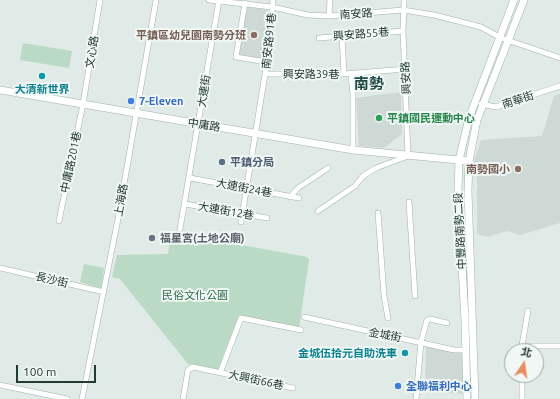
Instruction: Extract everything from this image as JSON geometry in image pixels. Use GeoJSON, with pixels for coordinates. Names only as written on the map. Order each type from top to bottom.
{"type":"FeatureCollection","features":[{"type":"Feature","properties":{"kind":"main road","name":"中豐路南勢二段"},"geometry":{"type":"LineString","coordinates":[[467,399],[458,191],[459,160],[469,118],[501,38],[514,0]]}},
{"type":"Feature","properties":{"kind":"main road","name":"中豐路南勢二段"},"geometry":{"type":"LineString","coordinates":[[474,399],[468,191],[469,161],[477,120],[524,0]]}},
{"type":"Feature","properties":{"kind":"main road","name":"中庸路"},"geometry":{"type":"LineString","coordinates":[[0,90],[352,150],[469,161]]}},
{"type":"Feature","properties":{"kind":"street","name":"文心路"},"geometry":{"type":"LineString","coordinates":[[83,104],[100,0]]}},
{"type":"Feature","properties":{"kind":"street","name":"上海路"},"geometry":{"type":"LineString","coordinates":[[82,399],[104,292],[137,114],[156,0]]}},
{"type":"Feature","properties":{"kind":"street","name":"南安路"},"geometry":{"type":"LineString","coordinates":[[209,0],[272,7],[308,15],[329,16],[403,10],[434,15],[480,27],[501,38],[560,58]]}},
{"type":"Feature","properties":{"kind":"street","name":"南安路91巷"},"geometry":{"type":"LineString","coordinates":[[241,222],[267,62],[273,0]]}},
{"type":"Feature","properties":{"kind":"street"},"geometry":{"type":"LineString","coordinates":[[329,16],[330,0]]}},
{"type":"Feature","properties":{"kind":"street","name":"興安路"},"geometry":{"type":"LineString","coordinates":[[404,0],[403,31],[406,69],[408,156]]}},
{"type":"Feature","properties":{"kind":"street","name":"大連街"},"geometry":{"type":"LineString","coordinates":[[180,228],[190,178],[219,1]]}},
{"type":"Feature","properties":{"kind":"street"},"geometry":{"type":"LineString","coordinates":[[245,3],[236,57],[267,62]]}},
{"type":"Feature","properties":{"kind":"street","name":"興安路55巷"},"geometry":{"type":"LineString","coordinates":[[319,38],[403,31]]}},
{"type":"Feature","properties":{"kind":"street"},"geometry":{"type":"LineString","coordinates":[[342,36],[344,74]]}},
{"type":"Feature","properties":{"kind":"street","name":"興安路39巷"},"geometry":{"type":"LineString","coordinates":[[265,74],[352,74],[406,69]]}},
{"type":"Feature","properties":{"kind":"street"},"geometry":{"type":"LineString","coordinates":[[352,74],[352,150]]}},
{"type":"Feature","properties":{"kind":"street","name":"南華街"},"geometry":{"type":"LineString","coordinates":[[483,105],[496,107],[560,86]]}},
{"type":"Feature","properties":{"kind":"street"},"geometry":{"type":"LineString","coordinates":[[476,101],[483,105]]}},
{"type":"Feature","properties":{"kind":"street","name":"中庸路201巷"},"geometry":{"type":"LineString","coordinates":[[59,221],[83,104]]}},
{"type":"Feature","properties":{"kind":"street","name":"中庸路"},"geometry":{"type":"LineString","coordinates":[[318,211],[355,186],[363,176],[376,168],[408,156]]}},
{"type":"Feature","properties":{"kind":"street"},"geometry":{"type":"LineString","coordinates":[[290,197],[298,188],[328,168]]}},
{"type":"Feature","properties":{"kind":"street","name":"大連街24巷"},"geometry":{"type":"LineString","coordinates":[[190,178],[298,198]]}},
{"type":"Feature","properties":{"kind":"street"},"geometry":{"type":"LineString","coordinates":[[409,202],[415,296]]}},
{"type":"Feature","properties":{"kind":"street","name":"大連街12巷"},"geometry":{"type":"LineString","coordinates":[[185,204],[267,218]]}},
{"type":"Feature","properties":{"kind":"street"},"geometry":{"type":"LineString","coordinates":[[378,213],[384,296],[388,318]]}},
{"type":"Feature","properties":{"kind":"street","name":"長沙街"},"geometry":{"type":"LineString","coordinates":[[0,268],[104,292]]}},
{"type":"Feature","properties":{"kind":"street"},"geometry":{"type":"LineString","coordinates":[[523,343],[528,311]]}},
{"type":"Feature","properties":{"kind":"street","name":"金城街"},"geometry":{"type":"LineString","coordinates":[[304,317],[454,350],[466,350]]}},
{"type":"Feature","properties":{"kind":"street"},"geometry":{"type":"LineString","coordinates":[[220,372],[241,318],[301,330]]}},
{"type":"Feature","properties":{"kind":"street"},"geometry":{"type":"LineString","coordinates":[[416,399],[421,342],[427,320],[447,323]]}},
{"type":"Feature","properties":{"kind":"street"},"geometry":{"type":"LineString","coordinates":[[544,347],[560,346]]}},
{"type":"Feature","properties":{"kind":"street","name":"大興街66巷"},"geometry":{"type":"LineString","coordinates":[[183,399],[188,370],[193,367],[293,388]]}},
{"type":"Feature","properties":{"kind":"street"},"geometry":{"type":"LineString","coordinates":[[522,383],[522,399]]}},
{"type":"Feature","properties":{"kind":"street"},"geometry":{"type":"LineString","coordinates":[[0,385],[67,399]]}},
{"type":"Feature","properties":{"kind":"shaded area","name":"平鎮區幼兒園南勢分班"},"geometry":{"type":"Polygon","coordinates":[[[246,7],[267,10],[270,14],[264,59],[238,57],[246,7]]]}},
{"type":"Feature","properties":{"kind":"shaded area","name":"平鎮國民運動中心"},"geometry":{"type":"Polygon","coordinates":[[[401,92],[402,134],[384,148],[359,146],[356,98],[401,92]]]}},
{"type":"Feature","properties":{"kind":"shaded area","name":"南勢國小"},"geometry":{"type":"Polygon","coordinates":[[[560,94],[560,223],[520,235],[507,231],[487,237],[477,234],[477,178],[474,161],[481,140],[542,136],[554,96],[560,94]]]}},
{"type":"Feature","properties":{"kind":"shaded area"},"geometry":{"type":"Polygon","coordinates":[[[426,347],[464,352],[464,394],[425,392],[426,347]]]}},
{"type":"Feature","properties":{"kind":"green space"},"geometry":{"type":"Polygon","coordinates":[[[23,43],[72,51],[69,68],[20,60],[23,43]]]}},
{"type":"Feature","properties":{"kind":"green space","name":"民俗文化公園"},"geometry":{"type":"Polygon","coordinates":[[[171,232],[307,257],[309,260],[299,328],[239,315],[218,369],[188,364],[120,279],[112,277],[117,255],[168,254],[171,232]]]}},
{"type":"Feature","properties":{"kind":"green space"},"geometry":{"type":"Polygon","coordinates":[[[84,264],[104,268],[101,288],[80,282],[84,264]]]}},
{"type":"Feature","properties":{"kind":"place","name":"平鎮區幼兒園南勢分班"},"geometry":{"type":"Point","coordinates":[254,35]}},
{"type":"Feature","properties":{"kind":"place","name":"大清新世界"},"geometry":{"type":"Point","coordinates":[42,76]}},
{"type":"Feature","properties":{"kind":"place","name":"7-Eleven"},"geometry":{"type":"Point","coordinates":[131,101]}},
{"type":"Feature","properties":{"kind":"place","name":"平鎮國民運動中心"},"geometry":{"type":"Point","coordinates":[379,118]}},
{"type":"Feature","properties":{"kind":"place","name":"平鎮分局"},"geometry":{"type":"Point","coordinates":[222,162]}},
{"type":"Feature","properties":{"kind":"place","name":"南勢國小"},"geometry":{"type":"Point","coordinates":[518,169]}},
{"type":"Feature","properties":{"kind":"place","name":"福星宮(土地公廟)"},"geometry":{"type":"Point","coordinates":[152,238]}},
{"type":"Feature","properties":{"kind":"place","name":"金城伍拾元自助洗車"},"geometry":{"type":"Point","coordinates":[405,353]}},
{"type":"Feature","properties":{"kind":"place","name":"全聯福利中心"},"geometry":{"type":"Point","coordinates":[398,386]}},
{"type":"Feature","properties":{"kind":"district","name":"南勢"},"geometry":{"type":"Point","coordinates":[369,84]}}]}
